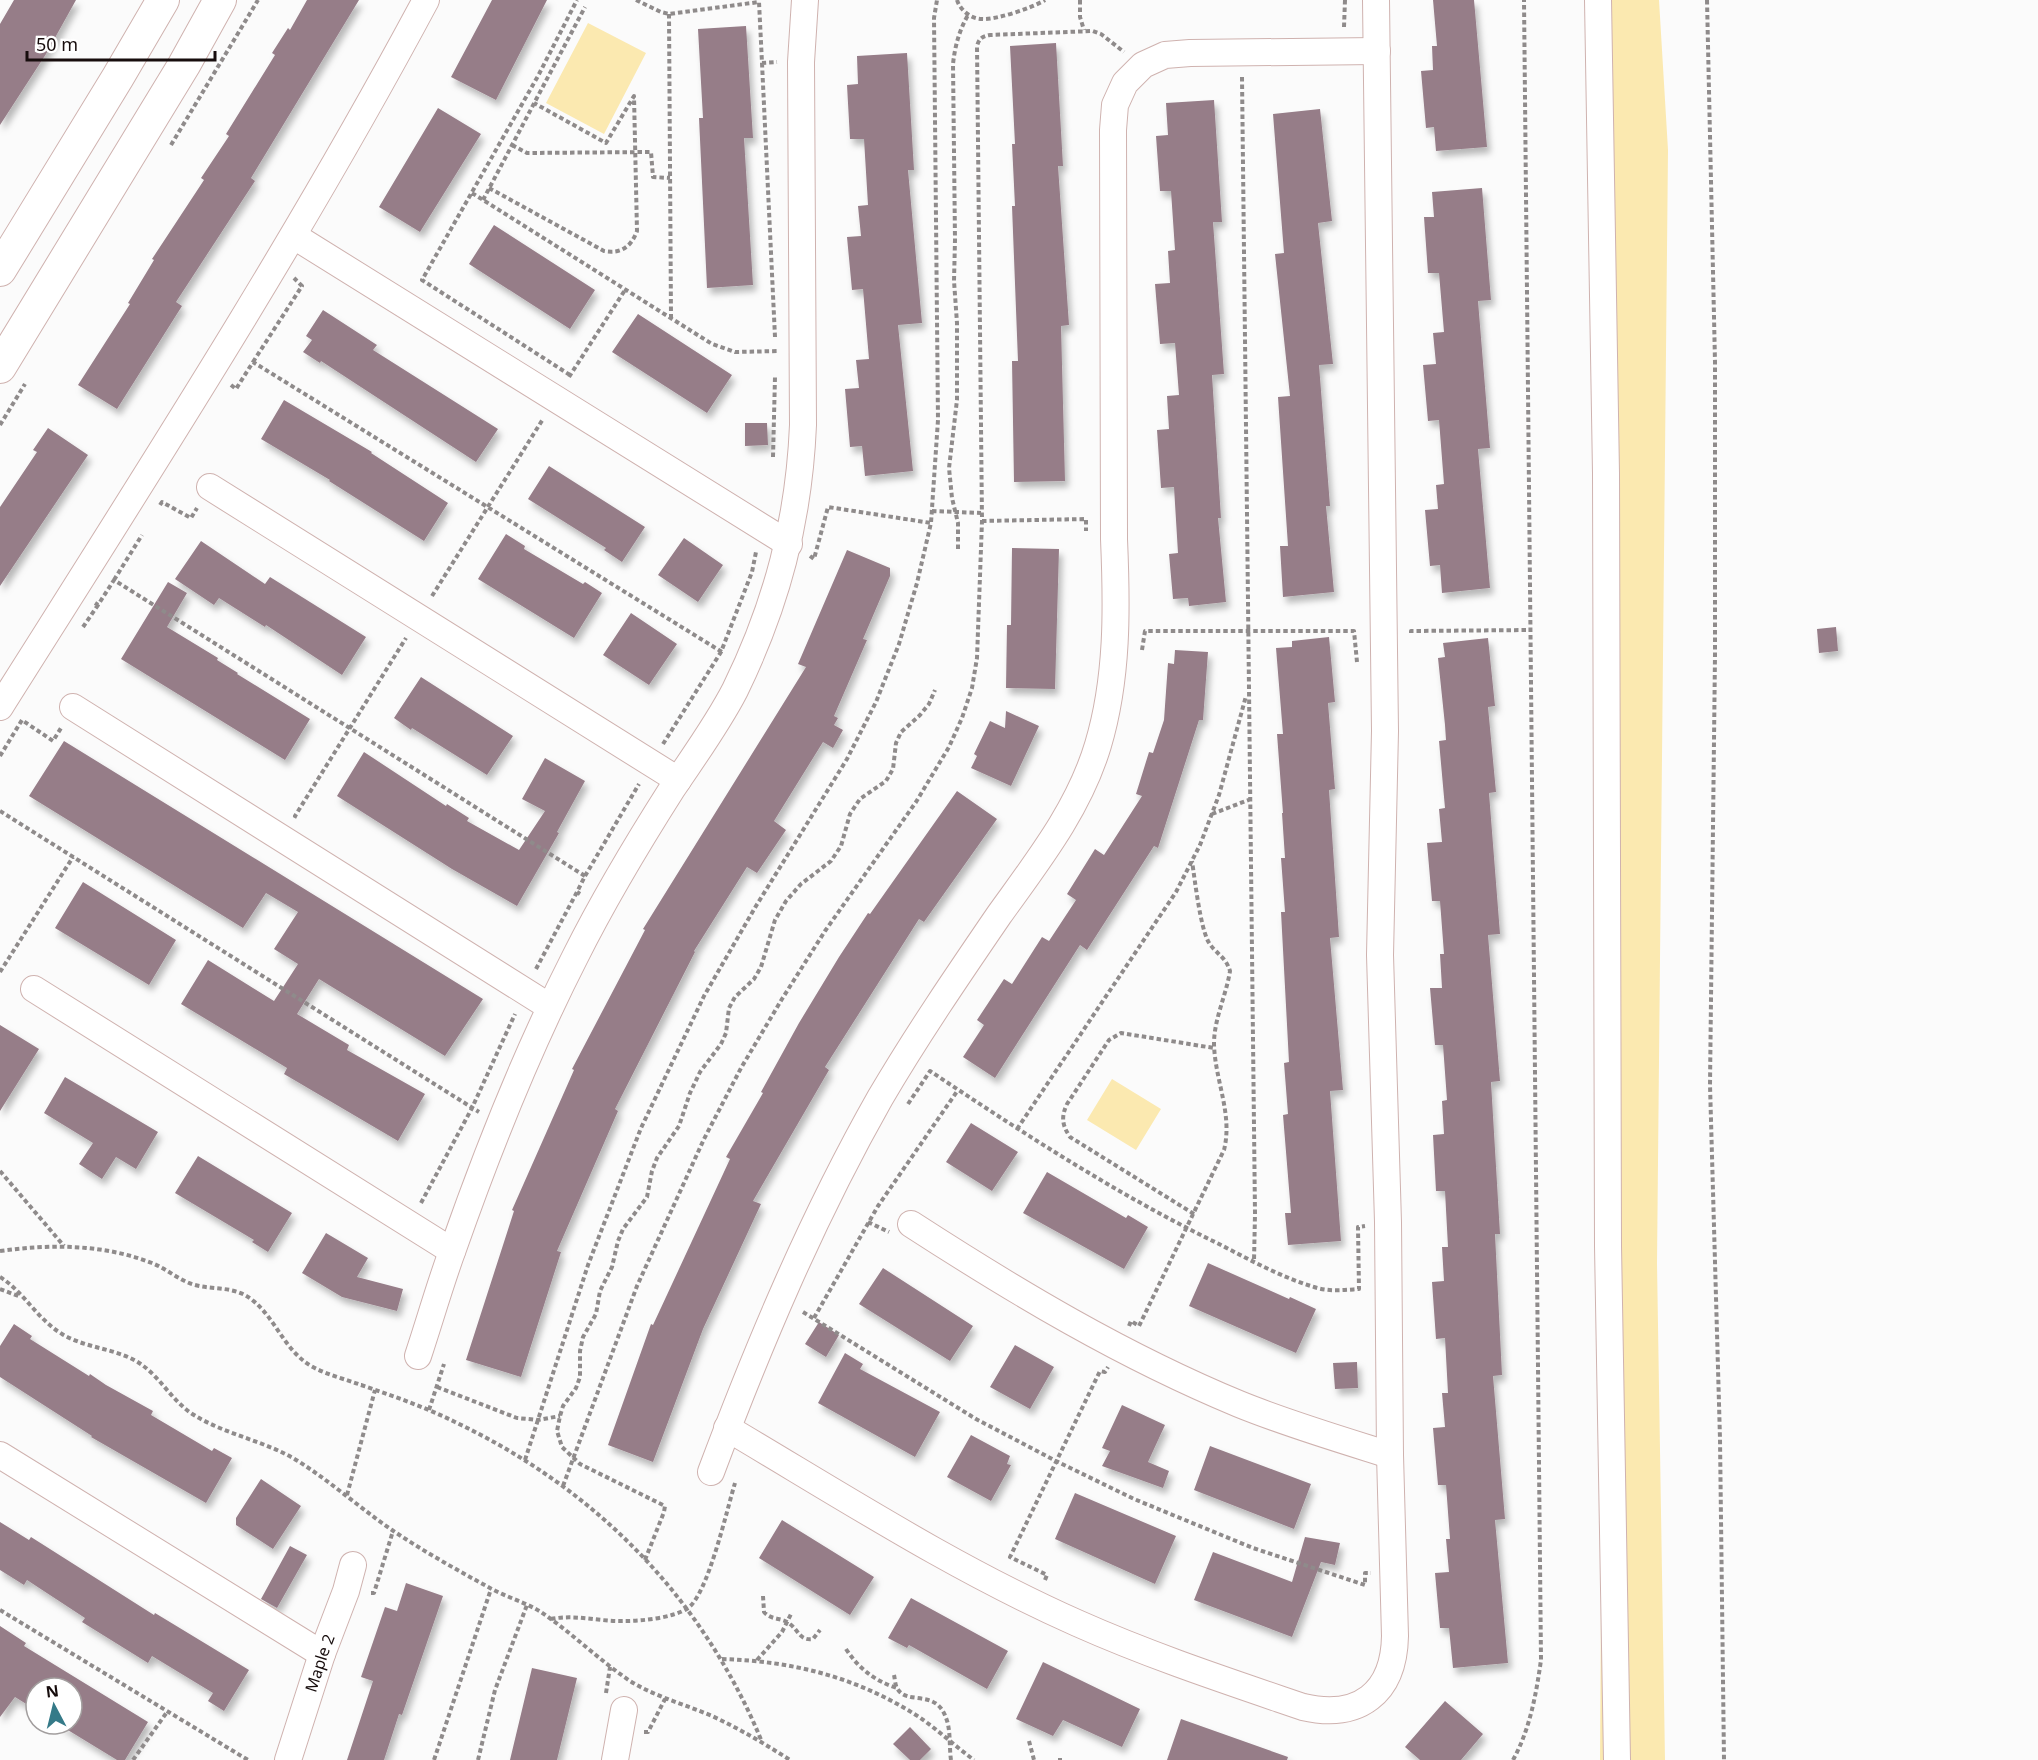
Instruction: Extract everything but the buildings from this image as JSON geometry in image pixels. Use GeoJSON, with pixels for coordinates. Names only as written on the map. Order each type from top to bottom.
{"type":"FeatureCollection","features":[{"type":"Feature","properties":{"kind":"street"},"geometry":{"type":"LineString","coordinates":[[0,270],[163,0]]}},
{"type":"Feature","properties":{"kind":"street"},"geometry":{"type":"LineString","coordinates":[[0,367],[184,66],[220,0]]}},
{"type":"Feature","properties":{"kind":"street"},"geometry":{"type":"LineString","coordinates":[[0,707],[279,261],[387,73],[426,0]]}},
{"type":"Feature","properties":{"kind":"street"},"geometry":{"type":"LineString","coordinates":[[418,1356],[452,1251],[499,1124],[550,1007],[601,907],[638,842],[708,737],[734,692],[774,595],[789,544],[801,465],[803,350],[801,62],[805,0]]}},
{"type":"Feature","properties":{"kind":"street"},"geometry":{"type":"LineString","coordinates":[[727,1428],[933,1549],[1076,1623],[1150,1654],[1323,1712],[1342,1710],[1361,1703],[1377,1691],[1389,1675],[1395,1656],[1388,1222],[1380,955],[1385,732],[1376,0]]}},
{"type":"Feature","properties":{"kind":"street"},"geometry":{"type":"LineString","coordinates":[[1598,0],[1606,485],[1608,1246],[1617,1760]]}},
{"type":"Feature","properties":{"kind":"street"},"geometry":{"type":"LineString","coordinates":[[711,1472],[773,1312],[844,1163],[920,1032],[1057,833],[1080,791],[1098,747],[1110,701],[1116,606],[1113,130],[1115,105],[1121,90],[1143,65],[1165,55],[1377,51]]}},
{"type":"Feature","properties":{"kind":"street"},"geometry":{"type":"LineString","coordinates":[[294,236],[789,544]]}},
{"type":"Feature","properties":{"kind":"street"},"geometry":{"type":"LineString","coordinates":[[210,488],[678,780]]}},
{"type":"Feature","properties":{"kind":"street"},"geometry":{"type":"LineString","coordinates":[[73,707],[550,1007]]}},
{"type":"Feature","properties":{"kind":"street"},"geometry":{"type":"LineString","coordinates":[[34,989],[452,1251]]}},
{"type":"Feature","properties":{"kind":"street"},"geometry":{"type":"LineString","coordinates":[[911,1224],[1044,1307],[1118,1348],[1239,1404],[1390,1455]]}},
{"type":"Feature","properties":{"kind":"street"},"geometry":{"type":"LineString","coordinates":[[0,1455],[322,1654]]}},
{"type":"Feature","properties":{"kind":"street","name":"Maple 2"},"geometry":{"type":"LineString","coordinates":[[288,1760],[353,1565]]}},
{"type":"Feature","properties":{"kind":"street"},"geometry":{"type":"LineString","coordinates":[[615,1760],[624,1710]]}},
{"type":"Feature","properties":{"kind":"path"},"geometry":{"type":"LineString","coordinates":[[570,375],[422,280],[538,76],[577,0]]}},
{"type":"Feature","properties":{"kind":"path"},"geometry":{"type":"LineString","coordinates":[[636,0],[669,14],[759,1],[762,63],[801,62]]}},
{"type":"Feature","properties":{"kind":"path"},"geometry":{"type":"LineString","coordinates":[[525,1460],[588,1265],[641,1128],[704,996],[756,906],[847,759],[876,702],[899,644],[917,584],[931,523],[938,420],[934,18],[937,0]]}},
{"type":"Feature","properties":{"kind":"path"},"geometry":{"type":"LineString","coordinates":[[957,0],[968,15],[981,20],[1034,7],[1045,0]]}},
{"type":"Feature","properties":{"kind":"path"},"geometry":{"type":"LineString","coordinates":[[1080,0],[1080,17],[1084,30]]}},
{"type":"Feature","properties":{"kind":"path"},"geometry":{"type":"LineString","coordinates":[[1513,1760],[1520,1748],[1534,1705],[1540,1660],[1524,0]]}},
{"type":"Feature","properties":{"kind":"path"},"geometry":{"type":"LineString","coordinates":[[1707,0],[1714,362],[1715,655],[1710,1074],[1720,1439],[1724,1760]]}},
{"type":"Feature","properties":{"kind":"path"},"geometry":{"type":"LineString","coordinates":[[483,200],[585,7]]}},
{"type":"Feature","properties":{"kind":"path"},"geometry":{"type":"LineString","coordinates":[[669,14],[671,319]]}},
{"type":"Feature","properties":{"kind":"path"},"geometry":{"type":"LineString","coordinates":[[958,549],[958,523],[949,468],[957,400],[953,64],[960,30],[968,15]]}},
{"type":"Feature","properties":{"kind":"path"},"geometry":{"type":"LineString","coordinates":[[563,1486],[637,1286],[669,1212],[714,1119],[782,999],[825,931],[916,802],[949,747],[963,718],[972,688],[977,658],[982,521],[979,40],[983,36],[1084,30],[1101,34],[1143,65]]}},
{"type":"Feature","properties":{"kind":"path"},"geometry":{"type":"LineString","coordinates":[[1242,52],[1254,1261]]}},
{"type":"Feature","properties":{"kind":"path"},"geometry":{"type":"LineString","coordinates":[[489,188],[604,251],[612,253],[621,251],[634,239],[638,231],[634,96],[606,143],[534,103]]}},
{"type":"Feature","properties":{"kind":"path"},"geometry":{"type":"LineString","coordinates":[[512,145],[526,153],[651,152],[652,177],[670,178]]}},
{"type":"Feature","properties":{"kind":"path"},"geometry":{"type":"LineString","coordinates":[[472,193],[712,344],[735,352],[803,350]]}},
{"type":"Feature","properties":{"kind":"path"},"geometry":{"type":"LineString","coordinates":[[211,372],[236,389],[302,286],[279,261]]}},
{"type":"Feature","properties":{"kind":"path"},"geometry":{"type":"LineString","coordinates":[[304,821],[295,816],[625,290]]}},
{"type":"Feature","properties":{"kind":"path"},"geometry":{"type":"LineString","coordinates":[[253,362],[746,667]]}},
{"type":"Feature","properties":{"kind":"path"},"geometry":{"type":"LineString","coordinates":[[156,512],[162,502],[191,518],[210,488]]}},
{"type":"Feature","properties":{"kind":"path"},"geometry":{"type":"LineString","coordinates":[[789,544],[814,559],[828,507],[931,523]]}},
{"type":"Feature","properties":{"kind":"path"},"geometry":{"type":"LineString","coordinates":[[932,511],[981,513]]}},
{"type":"Feature","properties":{"kind":"path"},"geometry":{"type":"LineString","coordinates":[[982,521],[1086,519],[1087,541]]}},
{"type":"Feature","properties":{"kind":"path"},"geometry":{"type":"LineString","coordinates":[[74,590],[98,604],[144,531]]}},
{"type":"Feature","properties":{"kind":"path"},"geometry":{"type":"LineString","coordinates":[[114,580],[585,876],[525,991],[472,1108],[409,1225]]}},
{"type":"Feature","properties":{"kind":"path"},"geometry":{"type":"LineString","coordinates":[[1411,640],[1411,631],[1530,630]]}},
{"type":"Feature","properties":{"kind":"path"},"geometry":{"type":"LineString","coordinates":[[1114,661],[1140,661],[1144,631],[1354,631],[1357,668],[1384,668]]}},
{"type":"Feature","properties":{"kind":"path"},"geometry":{"type":"LineString","coordinates":[[645,1560],[665,1506],[573,1459],[562,1447],[557,1431],[564,1406],[576,1388],[580,1377],[580,1351],[584,1336],[596,1314],[600,1291],[612,1267],[623,1229],[647,1197],[657,1158],[679,1126],[700,1072],[721,1044],[726,1033],[729,1008],[735,997],[754,979],[761,967],[775,920],[786,901],[801,884],[831,861],[841,846],[850,814],[860,799],[886,781],[893,769],[896,743],[901,732],[929,704],[935,690]]}},
{"type":"Feature","properties":{"kind":"path"},"geometry":{"type":"LineString","coordinates":[[1017,1129],[1176,892],[1212,814],[1233,749],[1248,691]]}},
{"type":"Feature","properties":{"kind":"path"},"geometry":{"type":"LineString","coordinates":[[0,756],[22,720],[53,741],[73,707]]}},
{"type":"Feature","properties":{"kind":"path"},"geometry":{"type":"LineString","coordinates":[[1212,814],[1251,799]]}},
{"type":"Feature","properties":{"kind":"path"},"geometry":{"type":"LineString","coordinates":[[0,811],[499,1124]]}},
{"type":"Feature","properties":{"kind":"path"},"geometry":{"type":"LineString","coordinates":[[0,972],[73,857]]}},
{"type":"Feature","properties":{"kind":"path"},"geometry":{"type":"LineString","coordinates":[[1034,1602],[1047,1575],[1010,1557],[1100,1371],[1105,1372],[1131,1321],[1139,1326],[1187,1229],[1227,1140],[1227,1118],[1214,1048],[1215,1028],[1230,971],[1227,961],[1213,948],[1205,933],[1192,861]]}},
{"type":"Feature","properties":{"kind":"path"},"geometry":{"type":"LineString","coordinates":[[577,892],[601,907]]}},
{"type":"Feature","properties":{"kind":"path"},"geometry":{"type":"LineString","coordinates":[[1194,1214],[1070,1137],[1063,1127],[1062,1115],[1066,1104],[1114,1036],[1121,1033],[1214,1048]]}},
{"type":"Feature","properties":{"kind":"path"},"geometry":{"type":"LineString","coordinates":[[882,1096],[905,1110],[930,1071],[1017,1129],[1187,1229],[1287,1277],[1316,1288],[1335,1291],[1359,1289],[1358,1227],[1388,1222]]}},
{"type":"Feature","properties":{"kind":"path"},"geometry":{"type":"LineString","coordinates":[[814,1318],[878,1206],[958,1090]]}},
{"type":"Feature","properties":{"kind":"path"},"geometry":{"type":"LineString","coordinates":[[0,1172],[65,1246]]}},
{"type":"Feature","properties":{"kind":"path"},"geometry":{"type":"LineString","coordinates":[[0,1251],[65,1246],[98,1249],[132,1256],[155,1264],[194,1285],[224,1288],[248,1296],[267,1315],[284,1342],[311,1366],[328,1374],[393,1395],[456,1422],[525,1460],[563,1486],[612,1526],[687,1609],[722,1659],[748,1708],[762,1742]]}},
{"type":"Feature","properties":{"kind":"path"},"geometry":{"type":"LineString","coordinates":[[0,1277],[25,1298],[41,1318],[62,1334],[85,1345],[112,1350],[138,1362],[160,1379],[169,1392],[192,1414],[206,1422],[267,1445],[296,1460],[347,1495],[393,1531],[491,1589],[550,1619],[632,1682],[665,1699],[711,1716],[762,1742],[790,1760]]}},
{"type":"Feature","properties":{"kind":"path"},"geometry":{"type":"LineString","coordinates":[[0,1289],[25,1298]]}},
{"type":"Feature","properties":{"kind":"path"},"geometry":{"type":"LineString","coordinates":[[773,1312],[794,1325],[803,1311],[976,1419],[1134,1499],[1191,1523],[1253,1548],[1365,1585],[1365,1573],[1393,1572]]}},
{"type":"Feature","properties":{"kind":"path"},"geometry":{"type":"LineString","coordinates":[[437,1387],[517,1418],[538,1420],[560,1416]]}},
{"type":"Feature","properties":{"kind":"path"},"geometry":{"type":"LineString","coordinates":[[347,1495],[375,1390]]}},
{"type":"Feature","properties":{"kind":"path"},"geometry":{"type":"LineString","coordinates":[[550,1619],[571,1616],[624,1622],[667,1616],[687,1609],[698,1597],[705,1581],[736,1480],[711,1472]]}},
{"type":"Feature","properties":{"kind":"path"},"geometry":{"type":"LineString","coordinates":[[434,1760],[491,1589]]}},
{"type":"Feature","properties":{"kind":"path"},"geometry":{"type":"LineString","coordinates":[[763,1596],[764,1612],[768,1617],[787,1622],[801,1637],[807,1640],[813,1639],[820,1630]]}},
{"type":"Feature","properties":{"kind":"path"},"geometry":{"type":"LineString","coordinates":[[478,1760],[495,1690],[526,1605]]}},
{"type":"Feature","properties":{"kind":"path"},"geometry":{"type":"LineString","coordinates":[[0,1610],[248,1760]]}},
{"type":"Feature","properties":{"kind":"path"},"geometry":{"type":"LineString","coordinates":[[757,1660],[770,1647],[791,1614]]}},
{"type":"Feature","properties":{"kind":"path"},"geometry":{"type":"LineString","coordinates":[[846,1649],[867,1674],[884,1684],[897,1688]]}},
{"type":"Feature","properties":{"kind":"path"},"geometry":{"type":"LineString","coordinates":[[722,1659],[757,1660],[792,1665],[826,1673],[859,1685],[921,1719],[974,1760]]}},
{"type":"Feature","properties":{"kind":"path"},"geometry":{"type":"LineString","coordinates":[[894,1675],[897,1688],[902,1694],[909,1698],[927,1699],[942,1709],[946,1717],[951,1760]]}},
{"type":"Feature","properties":{"kind":"path"},"geometry":{"type":"LineString","coordinates":[[897,1704],[902,1694]]}},
{"type":"Feature","properties":{"kind":"path"},"geometry":{"type":"LineString","coordinates":[[133,1760],[167,1712]]}},
{"type":"Feature","properties":{"kind":"path"},"geometry":{"type":"LineString","coordinates":[[1029,1741],[1034,1760]]}},
{"type":"Feature","properties":{"kind":"shaded area"},"geometry":{"type":"Polygon","coordinates":[[[1599,0],[1659,0],[1668,150],[1657,1263],[1665,1760],[1600,1760],[1610,157],[1599,0]]]}},
{"type":"Feature","properties":{"kind":"shaded area"},"geometry":{"type":"Polygon","coordinates":[[[588,23],[646,53],[604,134],[546,103],[588,23]]]}},
{"type":"Feature","properties":{"kind":"shaded area"},"geometry":{"type":"Polygon","coordinates":[[[1112,1079],[1161,1109],[1136,1150],[1087,1120],[1112,1079]]]}}]}
